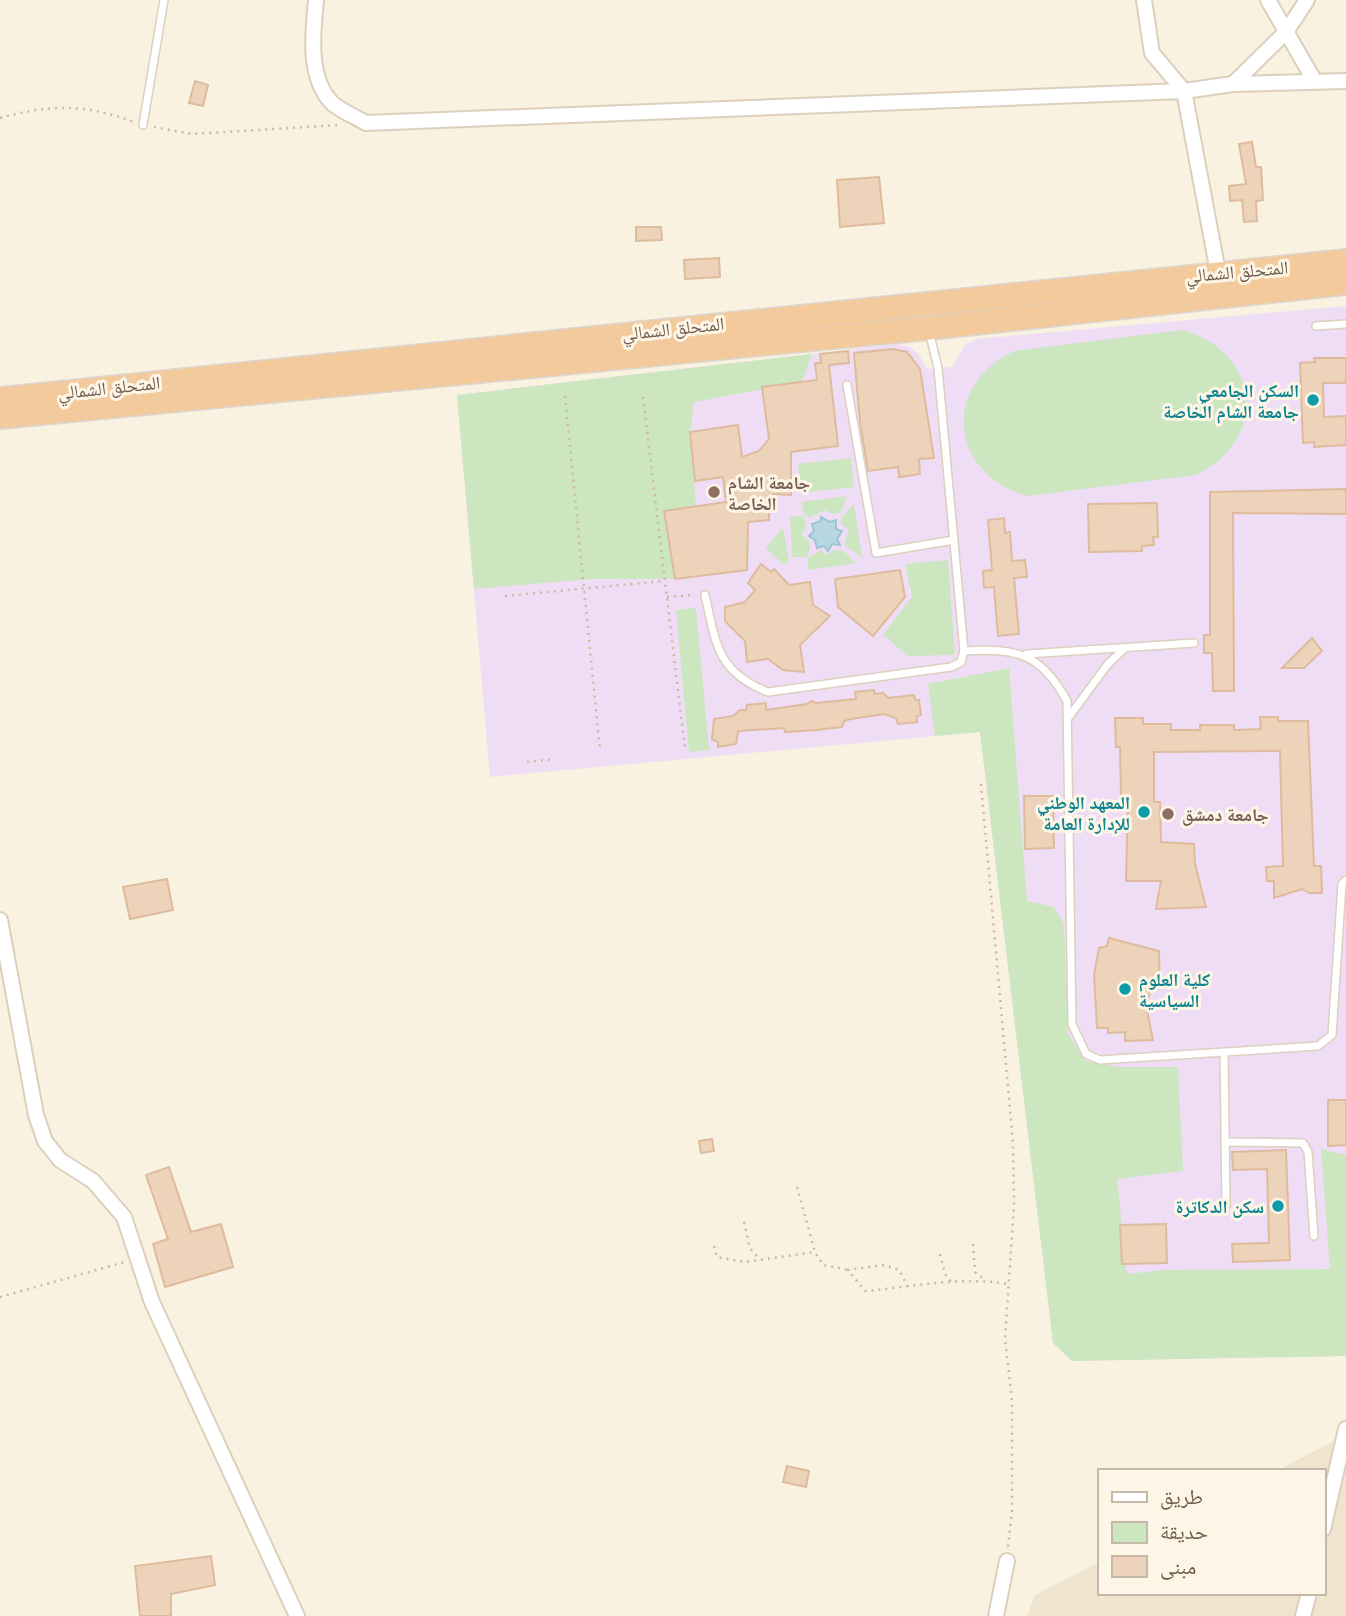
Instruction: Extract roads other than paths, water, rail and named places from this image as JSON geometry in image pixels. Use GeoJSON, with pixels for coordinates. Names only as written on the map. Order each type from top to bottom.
{"type":"FeatureCollection","features":[{"type":"Feature","properties":{"kind":"highway","name":"المتحلق الشمالي"},"geometry":{"type":"LineString","coordinates":[[0,398],[1346,261]]}},
{"type":"Feature","properties":{"kind":"highway","name":"المتحلق الشمالي"},"geometry":{"type":"LineString","coordinates":[[0,418],[929,328],[1346,283]]}},
{"type":"Feature","properties":{"kind":"highway"},"geometry":{"type":"LineString","coordinates":[[928,302],[929,328]]}},
{"type":"Feature","properties":{"kind":"street"},"geometry":{"type":"LineString","coordinates":[[316,0],[312,41],[317,73],[332,103],[366,123],[1184,91],[1233,84],[1346,80]]}},
{"type":"Feature","properties":{"kind":"street"},"geometry":{"type":"LineString","coordinates":[[1144,0],[1152,53],[1184,91],[1218,272]]}},
{"type":"Feature","properties":{"kind":"street"},"geometry":{"type":"LineString","coordinates":[[1268,0],[1314,80]]}},
{"type":"Feature","properties":{"kind":"street"},"geometry":{"type":"LineString","coordinates":[[1233,84],[1286,32],[1307,0]]}},
{"type":"Feature","properties":{"kind":"street"},"geometry":{"type":"LineString","coordinates":[[0,920],[36,1115],[45,1141],[60,1160],[93,1181],[110,1197],[124,1217],[152,1302],[297,1616]]}},
{"type":"Feature","properties":{"kind":"street"},"geometry":{"type":"LineString","coordinates":[[1325,1520],[1346,1429]]}},
{"type":"Feature","properties":{"kind":"street"},"geometry":{"type":"LineString","coordinates":[[996,1616],[1007,1561]]}},
{"type":"Feature","properties":{"kind":"street"},"geometry":{"type":"LineString","coordinates":[[1303,1616],[1308,1595]]}},
{"type":"Feature","properties":{"kind":"lane"},"geometry":{"type":"LineString","coordinates":[[143,125],[164,0]]}},
{"type":"Feature","properties":{"kind":"lane"},"geometry":{"type":"LineString","coordinates":[[1316,326],[1346,324]]}},
{"type":"Feature","properties":{"kind":"lane"},"geometry":{"type":"LineString","coordinates":[[705,595],[718,653],[748,684],[768,692],[951,667],[961,662],[964,651],[938,368],[929,328]]}},
{"type":"Feature","properties":{"kind":"lane"},"geometry":{"type":"LineString","coordinates":[[847,385],[876,553],[954,540]]}},
{"type":"Feature","properties":{"kind":"lane"},"geometry":{"type":"LineString","coordinates":[[964,651],[1001,649],[1026,654],[1194,643]]}},
{"type":"Feature","properties":{"kind":"lane"},"geometry":{"type":"LineString","coordinates":[[1068,718],[1108,664],[1125,648]]}},
{"type":"Feature","properties":{"kind":"lane"},"geometry":{"type":"LineString","coordinates":[[1026,654],[1055,678],[1067,701],[1072,1024],[1086,1054],[1100,1060],[1318,1046],[1332,1035],[1342,884],[1346,880]]}},
{"type":"Feature","properties":{"kind":"lane"},"geometry":{"type":"LineString","coordinates":[[1224,1053],[1226,1206]]}},
{"type":"Feature","properties":{"kind":"lane"},"geometry":{"type":"LineString","coordinates":[[1225,1142],[1303,1143],[1308,1153],[1314,1236]]}},
{"type":"Feature","properties":{"kind":"water"},"geometry":{"type":"Polygon","coordinates":[[[821,517],[830,522],[836,520],[836,529],[842,531],[837,539],[840,545],[832,544],[828,551],[824,546],[817,548],[815,540],[809,536],[814,531],[812,524],[821,521],[821,517]]]}},
{"type":"Feature","properties":{"kind":"place","name":"السكن الجامعي جامعة الشام الخاصة"},"geometry":{"type":"Point","coordinates":[1313,400]}},
{"type":"Feature","properties":{"kind":"place","name":"جامعة الشام الخاصة"},"geometry":{"type":"Point","coordinates":[714,492]}},
{"type":"Feature","properties":{"kind":"place","name":"المعهد الوطني للإدارة العامة"},"geometry":{"type":"Point","coordinates":[1144,812]}},
{"type":"Feature","properties":{"kind":"place","name":"جامعة دمشق"},"geometry":{"type":"Point","coordinates":[1168,814]}},
{"type":"Feature","properties":{"kind":"place","name":"كلية العلوم السياسية"},"geometry":{"type":"Point","coordinates":[1125,989]}},
{"type":"Feature","properties":{"kind":"place","name":"سكن الدكاترة"},"geometry":{"type":"Point","coordinates":[1278,1206]}}]}
